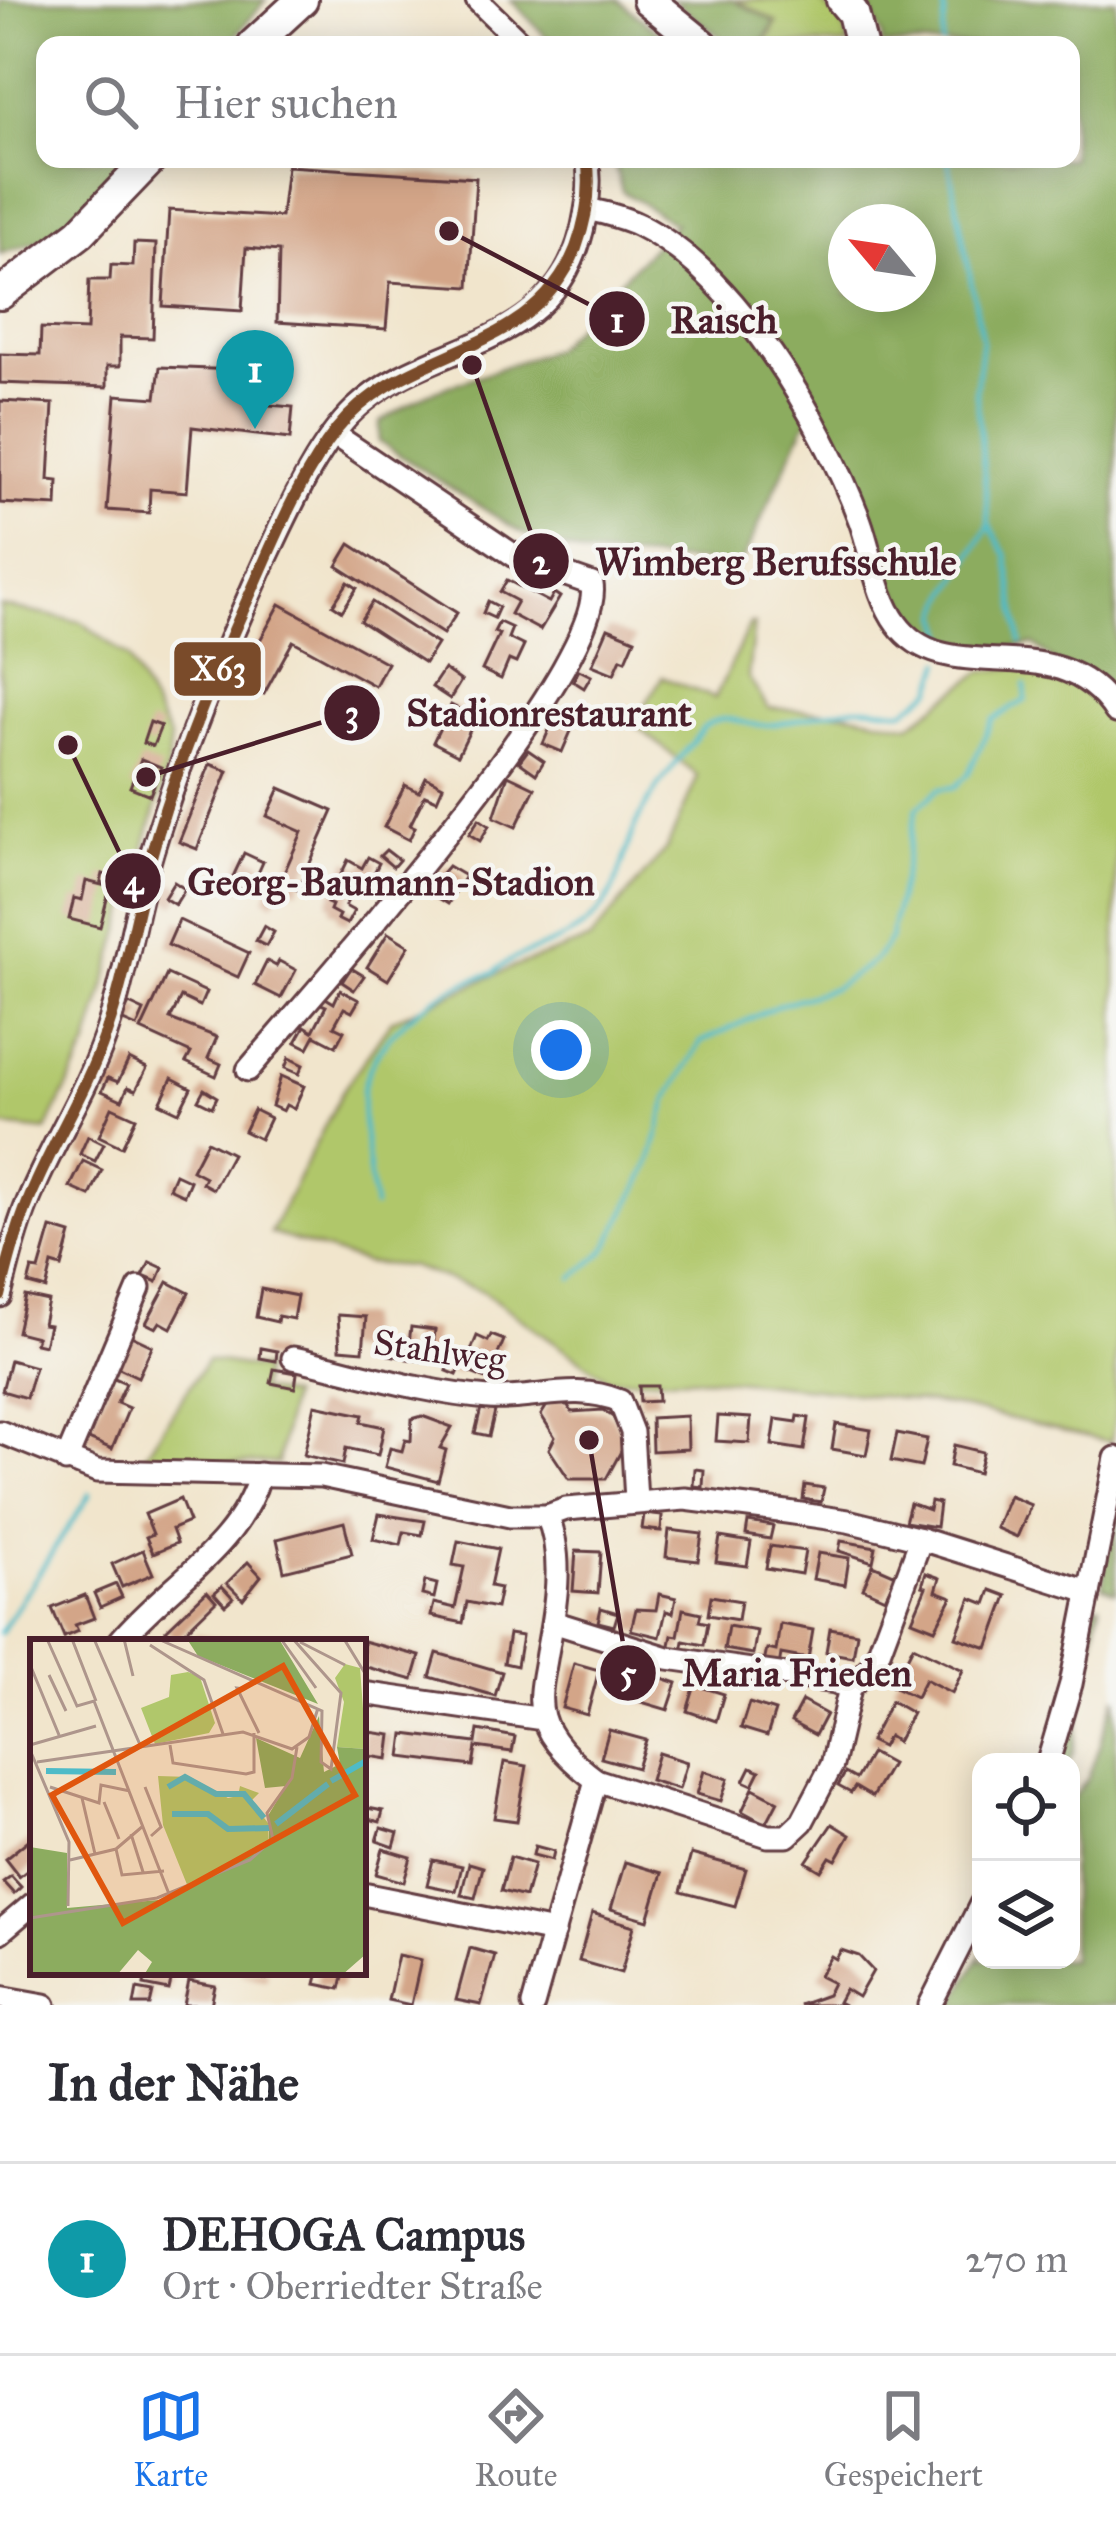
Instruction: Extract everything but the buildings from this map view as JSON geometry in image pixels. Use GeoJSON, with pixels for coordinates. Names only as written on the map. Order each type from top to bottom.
{"type":"FeatureCollection","features":[{"type":"Feature","properties":{"kind":"street"},"geometry":{"type":"LineString","coordinates":[[263,36],[302,0]]}},
{"type":"Feature","properties":{"kind":"street"},"geometry":{"type":"LineString","coordinates":[[477,0],[514,36]]}},
{"type":"Feature","properties":{"kind":"street"},"geometry":{"type":"LineString","coordinates":[[648,0],[692,36]]}},
{"type":"Feature","properties":{"kind":"street"},"geometry":{"type":"LineString","coordinates":[[842,0],[853,13],[859,36]]}},
{"type":"Feature","properties":{"kind":"street"},"geometry":{"type":"LineString","coordinates":[[0,294],[80,233],[142,168]]}},
{"type":"Feature","properties":{"kind":"street"},"geometry":{"type":"LineString","coordinates":[[0,1296],[7,1241],[106,1036],[152,855],[225,647],[291,506],[355,409],[385,387],[483,344],[545,299],[566,273],[579,244],[587,209],[587,168]]}},
{"type":"Feature","properties":{"kind":"street"},"geometry":{"type":"LineString","coordinates":[[587,209],[643,227],[694,264],[773,356],[826,440],[882,592],[895,622],[912,641],[934,651],[986,661],[1031,660],[1058,666],[1087,681],[1116,712]]}},
{"type":"Feature","properties":{"kind":"street"},"geometry":{"type":"LineString","coordinates":[[248,1070],[449,835],[581,641],[595,601],[592,584],[518,558],[334,435]]}},
{"type":"Feature","properties":{"kind":"street"},"geometry":{"type":"LineString","coordinates":[[66,1461],[139,1288]]}},
{"type":"Feature","properties":{"kind":"street","name":"Stahlweg"},"geometry":{"type":"LineString","coordinates":[[293,1358],[447,1392],[494,1398],[568,1390],[620,1400],[632,1432],[636,1501]]}},
{"type":"Feature","properties":{"kind":"street"},"geometry":{"type":"LineString","coordinates":[[0,1432],[97,1472],[321,1476],[482,1512],[547,1516],[566,1509],[685,1499],[787,1512],[848,1521],[921,1540],[1089,1592]]}},
{"type":"Feature","properties":{"kind":"street"},"geometry":{"type":"LineString","coordinates":[[1051,1753],[1071,1684],[1116,1458]]}},
{"type":"Feature","properties":{"kind":"street"},"geometry":{"type":"LineString","coordinates":[[122,1639],[199,1569],[254,1498],[260,1474]]}},
{"type":"Feature","properties":{"kind":"street"},"geometry":{"type":"LineString","coordinates":[[547,1516],[555,1533],[553,1622],[540,1695],[543,1719],[577,1766],[596,1780],[768,1836],[787,1836],[802,1822],[832,1765],[850,1688],[874,1662],[921,1540]]}},
{"type":"Feature","properties":{"kind":"street"},"geometry":{"type":"LineString","coordinates":[[553,1622],[668,1658],[850,1688]]}},
{"type":"Feature","properties":{"kind":"street"},"geometry":{"type":"LineString","coordinates":[[366,1693],[543,1719]]}},
{"type":"Feature","properties":{"kind":"street"},"geometry":{"type":"LineString","coordinates":[[533,2005],[596,1780]]}},
{"type":"Feature","properties":{"kind":"street"},"geometry":{"type":"LineString","coordinates":[[366,1895],[554,1932]]}},
{"type":"Feature","properties":{"kind":"street"},"geometry":{"type":"LineString","coordinates":[[0,1933],[30,1907]]}},
{"type":"Feature","properties":{"kind":"street"},"geometry":{"type":"LineString","coordinates":[[929,2005],[972,1921]]}},
{"type":"Feature","properties":{"kind":"street"},"geometry":{"type":"LineString","coordinates":[[0,1997],[45,2005]]}},
{"type":"Feature","properties":{"kind":"green space"},"geometry":{"type":"Polygon","coordinates":[[[0,0],[266,0],[236,36],[36,36],[36,168],[120,168],[53,237],[0,254],[0,0]]]}},
{"type":"Feature","properties":{"kind":"green space"},"geometry":{"type":"Polygon","coordinates":[[[511,0],[618,0],[664,36],[545,36],[511,0]]]}},
{"type":"Feature","properties":{"kind":"green space"},"geometry":{"type":"Polygon","coordinates":[[[673,0],[732,0],[775,22],[766,36],[719,36],[673,0]]]}},
{"type":"Feature","properties":{"kind":"green space"},"geometry":{"type":"Polygon","coordinates":[[[736,0],[819,0],[842,21],[846,36],[769,36],[777,22],[736,0]]]}},
{"type":"Feature","properties":{"kind":"green space"},"geometry":{"type":"Polygon","coordinates":[[[866,0],[1116,0],[1116,711],[1033,644],[989,650],[930,634],[892,585],[860,490],[822,411],[805,424],[741,564],[585,555],[523,534],[379,442],[380,422],[429,393],[552,350],[675,224],[622,191],[616,168],[1080,168],[1080,36],[882,36],[866,0]]]}},
{"type":"Feature","properties":{"kind":"green space"},"geometry":{"type":"Polygon","coordinates":[[[0,606],[82,622],[128,658],[170,738],[167,769],[88,1046],[46,1131],[0,1126],[0,606]]]}},
{"type":"Feature","properties":{"kind":"green space"},"geometry":{"type":"Polygon","coordinates":[[[754,624],[748,677],[768,708],[847,713],[910,725],[981,672],[1057,661],[1116,711],[1116,1412],[1111,1442],[955,1406],[843,1391],[712,1378],[608,1379],[482,1291],[409,1266],[366,1263],[270,1233],[343,1090],[392,1020],[511,968],[590,940],[667,848],[698,776],[634,724],[662,677],[715,698],[754,624]]]}},
{"type":"Feature","properties":{"kind":"green space"},"geometry":{"type":"Polygon","coordinates":[[[207,1360],[263,1369],[260,1390],[290,1396],[278,1463],[140,1463],[207,1360]]]}},
{"type":"Feature","properties":{"kind":"green space"},"geometry":{"type":"Polygon","coordinates":[[[1116,1505],[1116,1592],[1102,1586],[1116,1505]]]}},
{"type":"Feature","properties":{"kind":"green space"},"geometry":{"type":"Polygon","coordinates":[[[1094,1604],[1100,1605],[1073,1753],[1056,1753],[1094,1604]]]}},
{"type":"Feature","properties":{"kind":"green space"},"geometry":{"type":"Polygon","coordinates":[[[1116,1696],[1116,2005],[953,2005],[973,1969],[1080,1969],[1080,1789],[1116,1696]]]}},
{"type":"Feature","properties":{"kind":"waterway"},"geometry":{"type":"LineString","coordinates":[[942,0],[943,36]]}},
{"type":"Feature","properties":{"kind":"waterway"},"geometry":{"type":"LineString","coordinates":[[950,168],[982,339],[976,390],[989,525],[1007,556],[1021,642]]}},
{"type":"Feature","properties":{"kind":"waterway"},"geometry":{"type":"LineString","coordinates":[[947,636],[940,615],[989,525]]}},
{"type":"Feature","properties":{"kind":"waterway"},"geometry":{"type":"LineString","coordinates":[[374,1207],[363,1096],[382,1046],[433,999],[571,934],[597,914],[611,892],[645,808],[703,728],[720,719],[777,724],[857,707],[904,711],[933,689],[942,662]]}},
{"type":"Feature","properties":{"kind":"waterway"},"geometry":{"type":"LineString","coordinates":[[573,1278],[604,1252],[649,1167],[668,1099],[701,1042],[779,1005],[834,988],[874,961],[890,939],[917,808],[939,789],[955,787],[968,774],[993,719],[1026,700],[1025,685]]}},
{"type":"Feature","properties":{"kind":"waterway"},"geometry":{"type":"LineString","coordinates":[[0,1633],[90,1494]]}},
{"type":"Feature","properties":{"kind":"transit line","name":"X63"},"geometry":{"type":"LineString","coordinates":[[0,1296],[30,1198],[105,1036],[160,824],[184,754],[292,502],[324,446],[365,401],[397,380],[499,331],[530,311],[556,284],[583,226],[588,168]]}},
{"type":"Feature","properties":{"kind":"place","name":"Raisch"},"geometry":{"type":"Point","coordinates":[449,231]}},
{"type":"Feature","properties":{"kind":"place","name":"Wimberg Berufsschule"},"geometry":{"type":"Point","coordinates":[472,365]}},
{"type":"Feature","properties":{"kind":"place","name":"DEHOGA Campus"},"geometry":{"type":"Point","coordinates":[255,429]}},
{"type":"Feature","properties":{"kind":"place","name":"Georg-Baumann-Stadion"},"geometry":{"type":"Point","coordinates":[68,745]}},
{"type":"Feature","properties":{"kind":"place","name":"Stadionrestaurant"},"geometry":{"type":"Point","coordinates":[146,777]}},
{"type":"Feature","properties":{"kind":"place","name":"Maria Frieden"},"geometry":{"type":"Point","coordinates":[589,1440]}}]}
